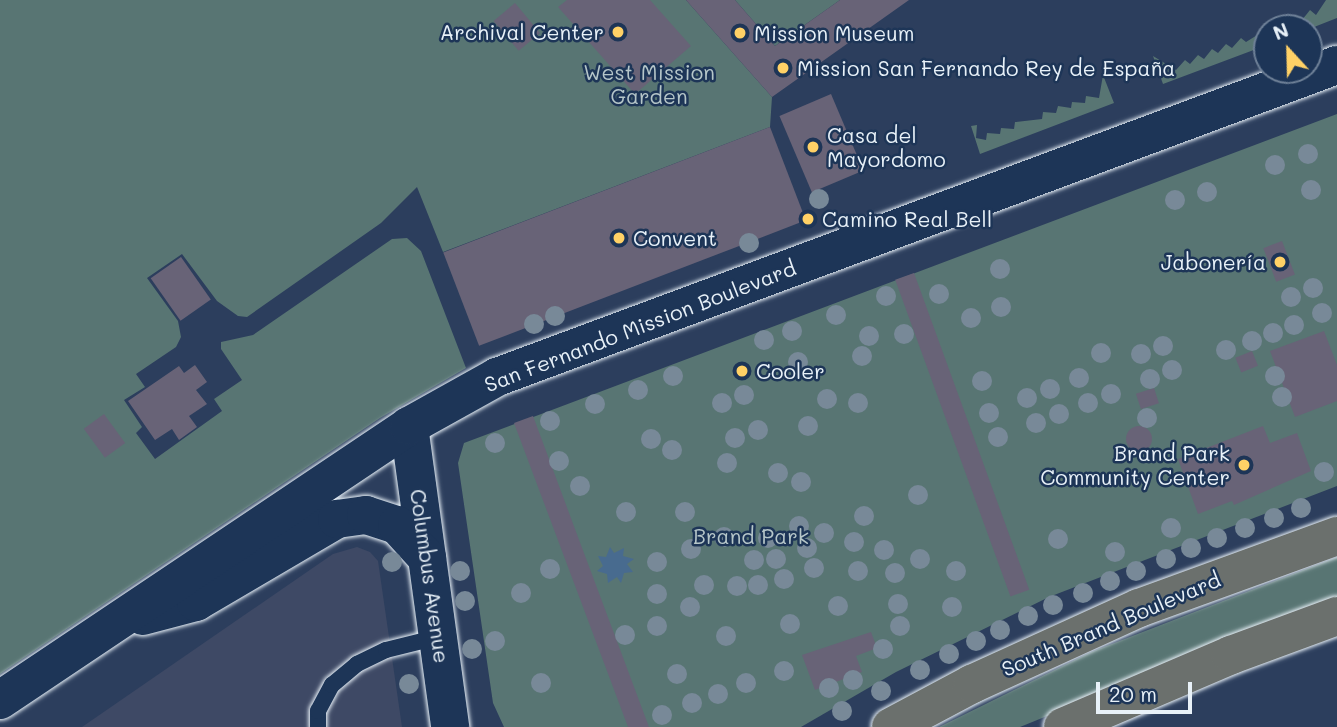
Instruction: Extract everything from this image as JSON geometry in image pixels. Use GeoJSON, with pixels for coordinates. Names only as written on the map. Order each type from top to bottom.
{"type":"FeatureCollection","features":[{"type":"Feature","properties":{"kind":"main road","name":"San Fernando Mission Boulevard"},"geometry":{"type":"LineString","coordinates":[[0,699],[409,426],[498,377],[1337,65]]}},
{"type":"Feature","properties":{"kind":"main road","name":"Columbus Avenue"},"geometry":{"type":"LineString","coordinates":[[409,426],[450,727]]}},
{"type":"Feature","properties":{"kind":"main road"},"geometry":{"type":"LineString","coordinates":[[113,624],[196,602],[337,519],[366,515],[390,522],[405,531],[427,558]]}},
{"type":"Feature","properties":{"kind":"main road","name":"South Brand Boulevard"},"geometry":{"type":"LineString","coordinates":[[891,727],[972,684],[1139,608],[1337,536]]}},
{"type":"Feature","properties":{"kind":"main road"},"geometry":{"type":"LineString","coordinates":[[1063,727],[1337,616]]}},
{"type":"Feature","properties":{"kind":"lane"},"geometry":{"type":"LineString","coordinates":[[318,727],[318,710],[332,685],[356,664],[386,650],[438,637]]}},
{"type":"Feature","properties":{"kind":"shaded area"},"geometry":{"type":"Polygon","coordinates":[[[357,547],[370,552],[378,561],[402,727],[82,727],[333,554],[357,547]]]}},
{"type":"Feature","properties":{"kind":"shaded area"},"geometry":{"type":"Polygon","coordinates":[[[610,547],[614,553],[624,548],[623,556],[634,559],[627,564],[633,572],[624,573],[621,583],[617,577],[608,583],[607,574],[597,571],[603,566],[598,556],[606,557],[610,547]]]}},
{"type":"Feature","properties":{"kind":"green space","name":"West Mission Garden"},"geometry":{"type":"Polygon","coordinates":[[[0,0],[686,0],[772,97],[770,127],[443,252],[417,187],[381,223],[247,317],[238,316],[217,301],[182,254],[147,278],[178,321],[181,337],[176,347],[136,374],[145,387],[124,400],[142,427],[136,433],[155,459],[222,411],[214,399],[242,380],[221,349],[221,342],[253,335],[392,239],[407,238],[421,251],[466,368],[380,418],[0,674],[0,0]]]}},
{"type":"Feature","properties":{"kind":"green space"},"geometry":{"type":"Polygon","coordinates":[[[735,0],[840,0],[775,46],[735,0]]]}},
{"type":"Feature","properties":{"kind":"green space"},"geometry":{"type":"Polygon","coordinates":[[[1326,0],[1337,0],[1337,18],[1323,24],[1323,14],[1317,14],[1326,0]]]}},
{"type":"Feature","properties":{"kind":"green space"},"geometry":{"type":"Polygon","coordinates":[[[1241,38],[1246,42],[1253,38],[1253,50],[1163,84],[1153,56],[1176,70],[1185,60],[1190,64],[1198,55],[1204,59],[1212,49],[1218,53],[1226,44],[1232,48],[1241,38]]]}},
{"type":"Feature","properties":{"kind":"green space"},"geometry":{"type":"Polygon","coordinates":[[[1103,75],[1114,103],[980,154],[971,126],[977,125],[976,138],[986,140],[987,133],[1000,134],[1001,128],[1014,129],[1015,122],[1042,119],[1043,112],[1056,113],[1058,106],[1071,108],[1072,102],[1085,103],[1086,96],[1099,98],[1103,75]]]}},
{"type":"Feature","properties":{"kind":"green space","name":"Brand Park"},"geometry":{"type":"Polygon","coordinates":[[[1337,114],[1337,486],[1049,597],[896,672],[801,727],[504,727],[493,703],[458,463],[464,443],[1337,114]]]}},
{"type":"Feature","properties":{"kind":"green space"},"geometry":{"type":"Polygon","coordinates":[[[1337,557],[1337,598],[1020,727],[939,727],[1091,652],[1337,557]]]}},
{"type":"Feature","properties":{"kind":"building","name":"Archival Center"},"geometry":{"type":"Polygon","coordinates":[[[567,0],[650,0],[691,46],[635,94],[558,7],[567,0]]]}},
{"type":"Feature","properties":{"kind":"building"},"geometry":{"type":"Polygon","coordinates":[[[686,0],[735,0],[775,46],[840,0],[909,0],[772,97],[686,0]]]}},
{"type":"Feature","properties":{"kind":"building"},"geometry":{"type":"Polygon","coordinates":[[[515,3],[540,33],[519,51],[494,21],[515,3]]]}},
{"type":"Feature","properties":{"kind":"building","name":"Casa del Mayordomo"},"geometry":{"type":"Polygon","coordinates":[[[831,94],[863,170],[812,192],[779,116],[831,94]]]}},
{"type":"Feature","properties":{"kind":"building","name":"Convent"},"geometry":{"type":"Polygon","coordinates":[[[770,127],[806,220],[479,346],[443,252],[770,127]]]}},
{"type":"Feature","properties":{"kind":"building","name":"Jabonería"},"geometry":{"type":"Polygon","coordinates":[[[1282,241],[1295,275],[1276,282],[1263,248],[1282,241]]]}},
{"type":"Feature","properties":{"kind":"building"},"geometry":{"type":"Polygon","coordinates":[[[181,257],[211,300],[181,321],[151,278],[181,257]]]}},
{"type":"Feature","properties":{"kind":"building"},"geometry":{"type":"Polygon","coordinates":[[[914,273],[1029,590],[1010,597],[895,280],[914,273]]]}},
{"type":"Feature","properties":{"kind":"building"},"geometry":{"type":"Polygon","coordinates":[[[1324,331],[1337,365],[1337,401],[1295,417],[1270,351],[1324,331]]]}},
{"type":"Feature","properties":{"kind":"building"},"geometry":{"type":"Polygon","coordinates":[[[1252,351],[1258,366],[1241,373],[1235,358],[1252,351]]]}},
{"type":"Feature","properties":{"kind":"building"},"geometry":{"type":"Polygon","coordinates":[[[195,365],[207,382],[196,390],[207,404],[189,416],[197,427],[179,440],[172,429],[155,440],[128,401],[179,366],[184,373],[195,365]]]}},
{"type":"Feature","properties":{"kind":"building"},"geometry":{"type":"Polygon","coordinates":[[[1154,388],[1159,403],[1141,409],[1136,394],[1154,388]]]}},
{"type":"Feature","properties":{"kind":"building"},"geometry":{"type":"Polygon","coordinates":[[[104,414],[125,443],[105,458],[84,429],[104,414]]]}},
{"type":"Feature","properties":{"kind":"building"},"geometry":{"type":"Polygon","coordinates":[[[533,416],[649,727],[628,727],[514,423],[533,416]]]}},
{"type":"Feature","properties":{"kind":"building"},"geometry":{"type":"Polygon","coordinates":[[[1139,426],[1148,430],[1152,439],[1148,448],[1139,452],[1130,448],[1126,439],[1130,430],[1139,426]]]}},
{"type":"Feature","properties":{"kind":"building","name":"Brand Park Community Center"},"geometry":{"type":"Polygon","coordinates":[[[1263,426],[1270,443],[1297,433],[1311,471],[1234,505],[1232,501],[1198,514],[1178,459],[1263,426]]]}},
{"type":"Feature","properties":{"kind":"building"},"geometry":{"type":"Polygon","coordinates":[[[871,632],[877,648],[856,656],[862,672],[815,690],[802,655],[871,632]]]}},
{"type":"Feature","properties":{"kind":"place","name":"Archival Center"},"geometry":{"type":"Point","coordinates":[618,32]}},
{"type":"Feature","properties":{"kind":"place","name":"Mission Museum"},"geometry":{"type":"Point","coordinates":[740,33]}},
{"type":"Feature","properties":{"kind":"place","name":"Mission San Fernando Rey de España"},"geometry":{"type":"Point","coordinates":[783,68]}},
{"type":"Feature","properties":{"kind":"place","name":"Casa del Mayordomo"},"geometry":{"type":"Point","coordinates":[813,147]}},
{"type":"Feature","properties":{"kind":"place","name":"Camino Real Bell"},"geometry":{"type":"Point","coordinates":[808,219]}},
{"type":"Feature","properties":{"kind":"place","name":"Convent"},"geometry":{"type":"Point","coordinates":[619,238]}},
{"type":"Feature","properties":{"kind":"place","name":"Jabonería"},"geometry":{"type":"Point","coordinates":[1280,262]}},
{"type":"Feature","properties":{"kind":"place","name":"Cooler"},"geometry":{"type":"Point","coordinates":[742,371]}},
{"type":"Feature","properties":{"kind":"place","name":"Brand Park Community Center"},"geometry":{"type":"Point","coordinates":[1244,465]}}]}
